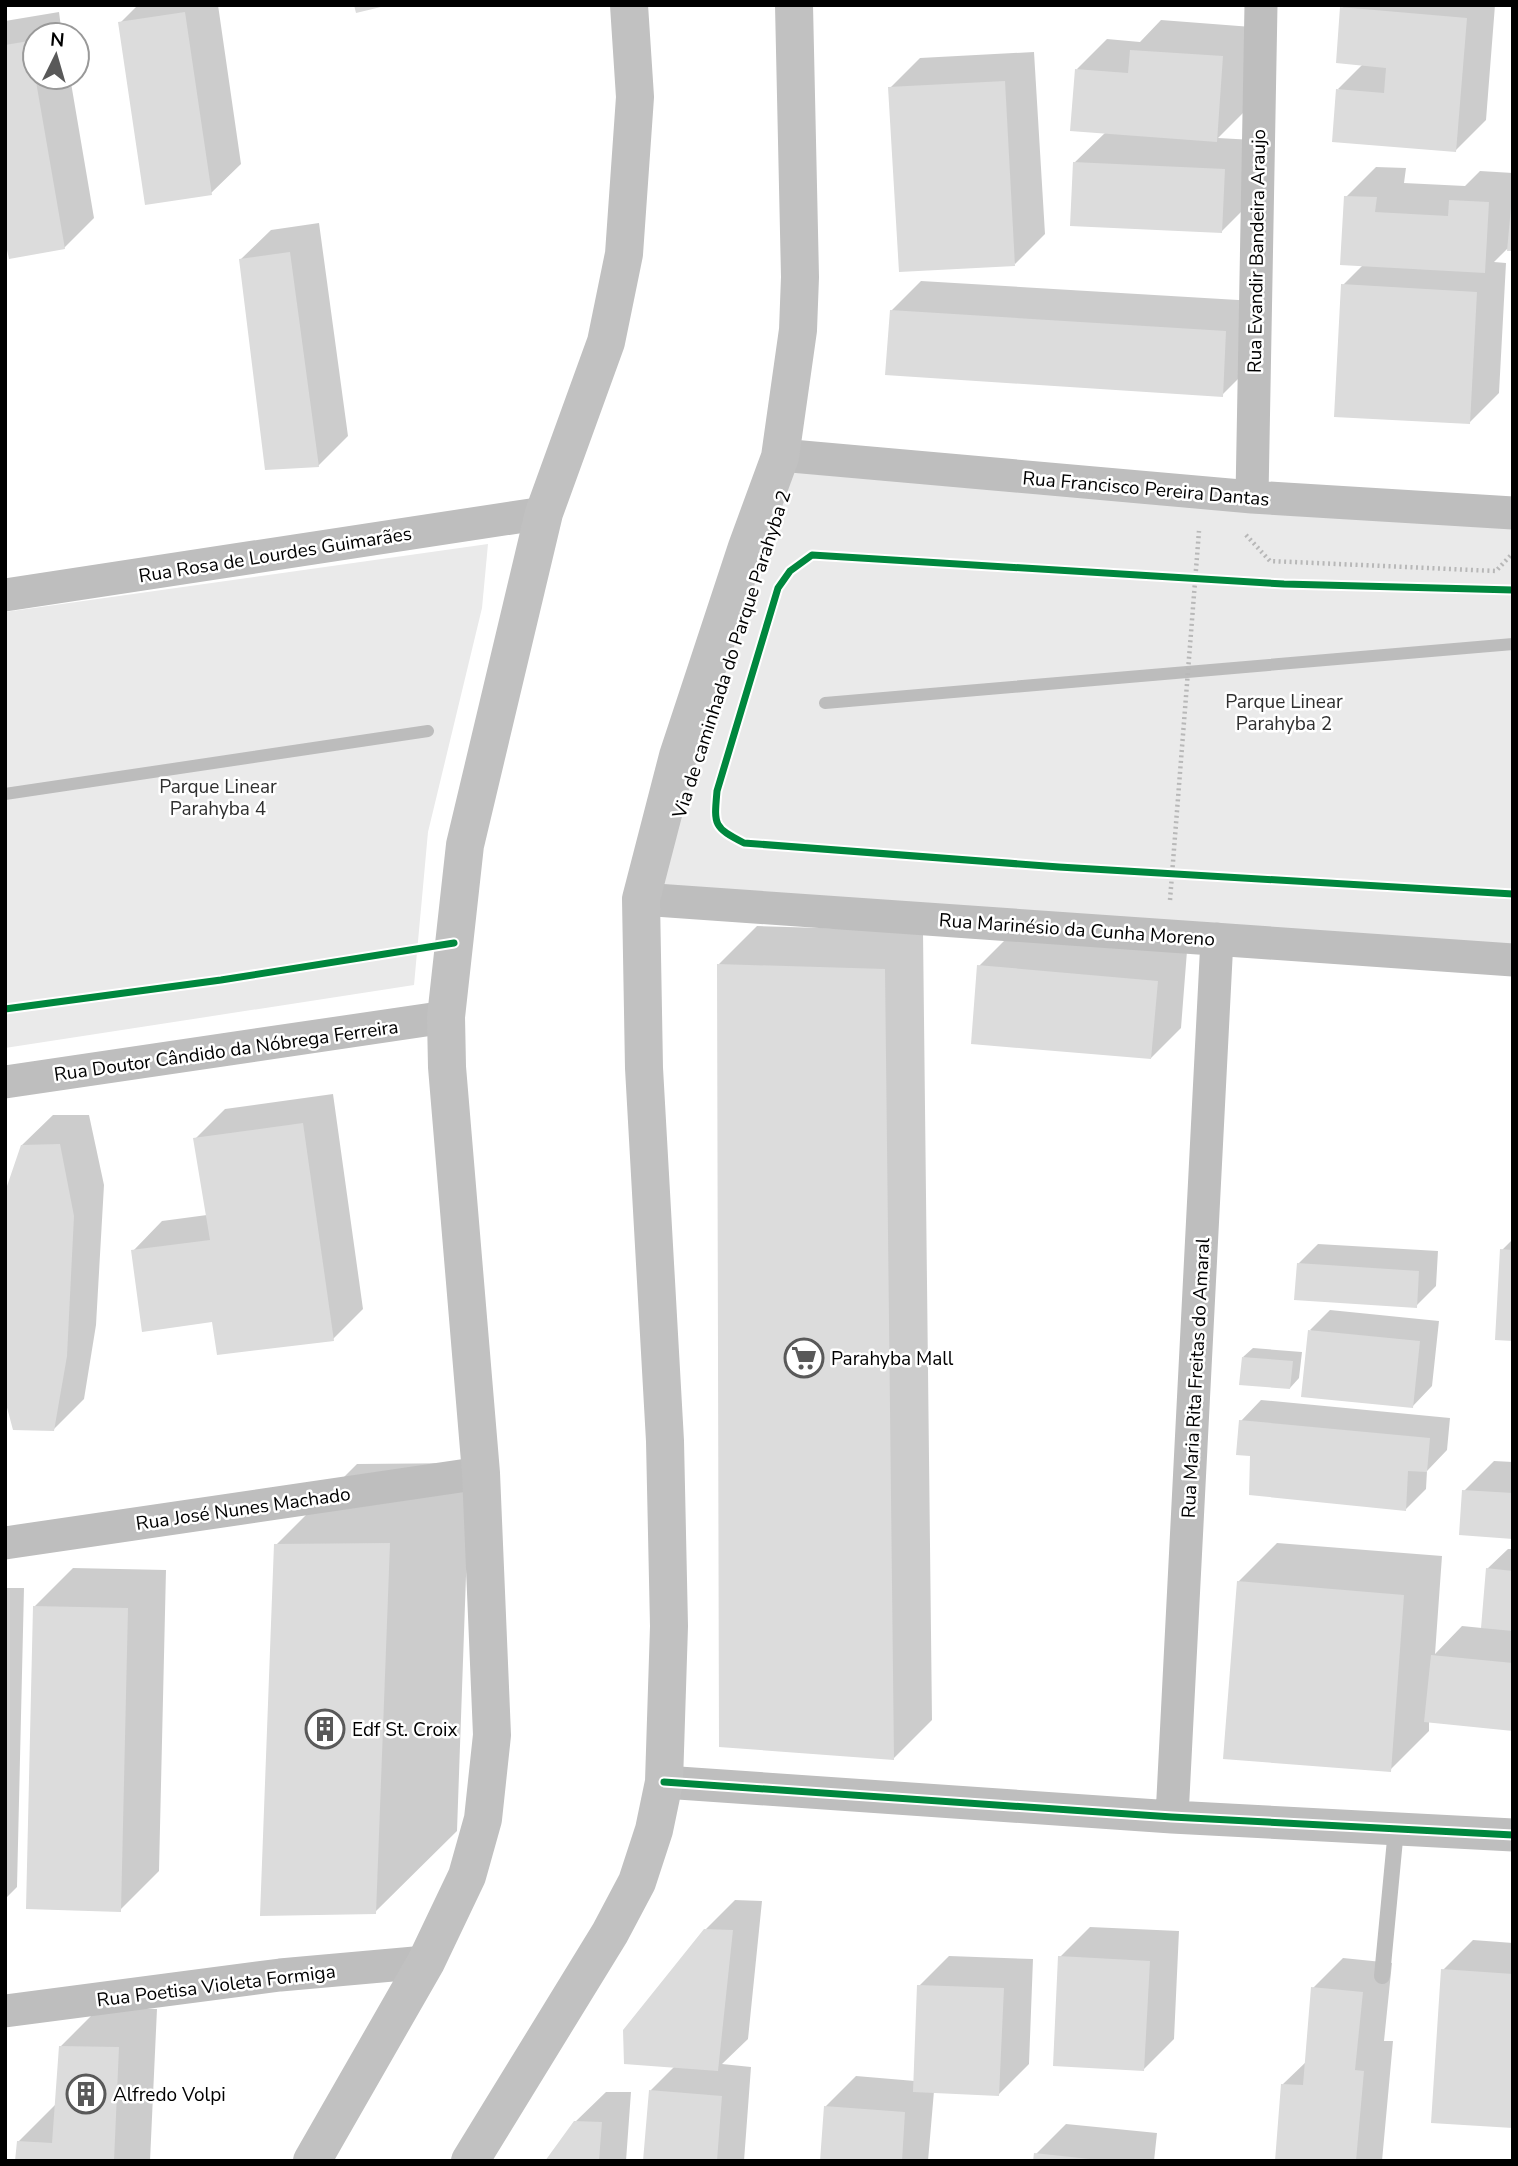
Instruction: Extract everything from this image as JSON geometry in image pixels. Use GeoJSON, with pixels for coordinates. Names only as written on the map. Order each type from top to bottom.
{"type":"FeatureCollection","features":[{"type":"Feature","properties":{"kind":"main road"},"geometry":{"type":"LineString","coordinates":[[313,2161],[426,1962],[467,1876],[483,1819],[492,1735],[481,1473],[447,1067],[446,1017],[465,845],[544,513],[606,342],[624,254],[635,97],[629,5]]}},
{"type":"Feature","properties":{"kind":"main road"},"geometry":{"type":"LineString","coordinates":[[470,2161],[610,1933],[637,1882],[654,1830],[664,1782],[669,1626],[666,1441],[644,1068],[641,899],[678,756],[780,455],[798,330],[800,276],[794,5]]}},
{"type":"Feature","properties":{"kind":"street","name":"Rua Evandir Bandeira Araujo"},"geometry":{"type":"LineString","coordinates":[[1246,512],[1261,5]]}},
{"type":"Feature","properties":{"kind":"street","name":"Rua Francisco Pereira Dantas"},"geometry":{"type":"LineString","coordinates":[[780,455],[1202,493],[1246,512],[1513,513]]}},
{"type":"Feature","properties":{"kind":"street","name":"Rua Rosa de Lourdes Guimarães"},"geometry":{"type":"LineString","coordinates":[[5,595],[544,513]]}},
{"type":"Feature","properties":{"kind":"street","name":"Rua Marinésio da Cunha Moreno"},"geometry":{"type":"LineString","coordinates":[[641,899],[1513,960]]}},
{"type":"Feature","properties":{"kind":"street","name":"Rua Maria Rita Freitas do Amaral"},"geometry":{"type":"LineString","coordinates":[[1172,1818],[1217,939]]}},
{"type":"Feature","properties":{"kind":"street","name":"Rua Doutor Cândido da Nóbrega Ferreira"},"geometry":{"type":"LineString","coordinates":[[5,1082],[446,1017]]}},
{"type":"Feature","properties":{"kind":"street","name":"Rua José Nunes Machado"},"geometry":{"type":"LineString","coordinates":[[5,1543],[481,1473]]}},
{"type":"Feature","properties":{"kind":"street"},"geometry":{"type":"LineString","coordinates":[[664,1782],[1172,1818],[1513,1835]]}},
{"type":"Feature","properties":{"kind":"street","name":"Rua Poetisa Violeta Formiga"},"geometry":{"type":"LineString","coordinates":[[5,2011],[280,1975],[426,1962]]}},
{"type":"Feature","properties":{"kind":"lane"},"geometry":{"type":"LineString","coordinates":[[1382,1976],[1396,1829]]}},
{"type":"Feature","properties":{"kind":"path"},"geometry":{"type":"LineString","coordinates":[[1168,935],[1202,493]]}},
{"type":"Feature","properties":{"kind":"path"},"geometry":{"type":"LineString","coordinates":[[1246,512],[1270,561],[1496,571],[1513,553]]}},
{"type":"Feature","properties":{"kind":"path"},"geometry":{"type":"LineString","coordinates":[[1181,577],[1208,579]]}},
{"type":"Feature","properties":{"kind":"path"},"geometry":{"type":"LineString","coordinates":[[1160,873],[1186,875]]}},
{"type":"Feature","properties":{"kind":"green space","name":"Parque Linear Parahyba 2"},"geometry":{"type":"Polygon","coordinates":[[[780,457],[1513,507],[1513,950],[646,889],[780,457]]]}},
{"type":"Feature","properties":{"kind":"green space","name":"Parque Linear Parahyba 4"},"geometry":{"type":"Polygon","coordinates":[[[488,544],[482,608],[428,832],[414,985],[5,1048],[5,612],[488,544]]]}},
{"type":"Feature","properties":{"kind":"building"},"geometry":{"type":"Polygon","coordinates":[[[354,5],[385,5],[385,6],[356,13],[354,5]]]}},
{"type":"Feature","properties":{"kind":"building"},"geometry":{"type":"Polygon","coordinates":[[[1340,7],[1467,18],[1456,152],[1332,142],[1336,89],[1384,93],[1386,68],[1336,63],[1340,7]]]}},
{"type":"Feature","properties":{"kind":"building"},"geometry":{"type":"Polygon","coordinates":[[[185,12],[212,195],[145,205],[118,22],[185,12]]]}},
{"type":"Feature","properties":{"kind":"building"},"geometry":{"type":"Polygon","coordinates":[[[21,42],[21,91],[38,91],[65,249],[9,259],[5,240],[5,45],[21,42]]]}},
{"type":"Feature","properties":{"kind":"building"},"geometry":{"type":"Polygon","coordinates":[[[1130,50],[1223,56],[1217,142],[1070,131],[1075,69],[1128,73],[1130,50]]]}},
{"type":"Feature","properties":{"kind":"building"},"geometry":{"type":"Polygon","coordinates":[[[1005,81],[1015,266],[899,272],[888,87],[1005,81]]]}},
{"type":"Feature","properties":{"kind":"building"},"geometry":{"type":"Polygon","coordinates":[[[1073,162],[1225,169],[1222,233],[1070,226],[1073,162]]]}},
{"type":"Feature","properties":{"kind":"building"},"geometry":{"type":"Polygon","coordinates":[[[1344,196],[1377,197],[1375,212],[1448,216],[1449,200],[1489,202],[1485,273],[1340,265],[1344,196]]]}},
{"type":"Feature","properties":{"kind":"building"},"geometry":{"type":"Polygon","coordinates":[[[1511,207],[1513,251],[1507,251],[1511,207]]]}},
{"type":"Feature","properties":{"kind":"building"},"geometry":{"type":"Polygon","coordinates":[[[290,252],[319,467],[265,470],[239,259],[290,252]]]}},
{"type":"Feature","properties":{"kind":"building"},"geometry":{"type":"Polygon","coordinates":[[[1341,284],[1477,292],[1470,424],[1334,417],[1341,284]]]}},
{"type":"Feature","properties":{"kind":"building"},"geometry":{"type":"Polygon","coordinates":[[[890,310],[1226,331],[1223,397],[885,375],[890,310]]]}},
{"type":"Feature","properties":{"kind":"building","name":"Parahyba Mall"},"geometry":{"type":"Polygon","coordinates":[[[717,964],[885,969],[894,1760],[719,1747],[717,964]]]}},
{"type":"Feature","properties":{"kind":"building"},"geometry":{"type":"Polygon","coordinates":[[[977,965],[1158,981],[1151,1059],[971,1044],[977,965]]]}},
{"type":"Feature","properties":{"kind":"building"},"geometry":{"type":"Polygon","coordinates":[[[303,1123],[334,1341],[217,1355],[212,1322],[142,1332],[131,1250],[210,1240],[193,1138],[303,1123]]]}},
{"type":"Feature","properties":{"kind":"building"},"geometry":{"type":"Polygon","coordinates":[[[60,1144],[74,1216],[67,1356],[54,1431],[13,1430],[5,1400],[5,1192],[21,1145],[60,1144]]]}},
{"type":"Feature","properties":{"kind":"building"},"geometry":{"type":"Polygon","coordinates":[[[1500,1249],[1513,1250],[1513,1341],[1495,1340],[1500,1249]]]}},
{"type":"Feature","properties":{"kind":"building"},"geometry":{"type":"Polygon","coordinates":[[[1297,1263],[1419,1271],[1417,1308],[1294,1300],[1297,1263]]]}},
{"type":"Feature","properties":{"kind":"building"},"geometry":{"type":"Polygon","coordinates":[[[1308,1330],[1420,1341],[1413,1408],[1301,1397],[1308,1330]]]}},
{"type":"Feature","properties":{"kind":"building"},"geometry":{"type":"Polygon","coordinates":[[[1242,1357],[1293,1361],[1290,1389],[1239,1385],[1242,1357]]]}},
{"type":"Feature","properties":{"kind":"building"},"geometry":{"type":"Polygon","coordinates":[[[1239,1420],[1430,1438],[1427,1472],[1408,1471],[1406,1511],[1249,1495],[1250,1456],[1236,1455],[1239,1420]]]}},
{"type":"Feature","properties":{"kind":"building"},"geometry":{"type":"Polygon","coordinates":[[[1462,1490],[1513,1493],[1513,1539],[1459,1535],[1462,1490]]]}},
{"type":"Feature","properties":{"kind":"building","name":"Edf St. Croix"},"geometry":{"type":"Polygon","coordinates":[[[390,1543],[376,1914],[260,1916],[274,1544],[390,1543]]]}},
{"type":"Feature","properties":{"kind":"building"},"geometry":{"type":"Polygon","coordinates":[[[1486,1568],[1513,1571],[1513,1631],[1481,1628],[1486,1568]]]}},
{"type":"Feature","properties":{"kind":"building"},"geometry":{"type":"Polygon","coordinates":[[[1237,1581],[1404,1595],[1391,1772],[1223,1759],[1237,1581]]]}},
{"type":"Feature","properties":{"kind":"building"},"geometry":{"type":"Polygon","coordinates":[[[33,1606],[128,1608],[121,1912],[26,1909],[33,1606]]]}},
{"type":"Feature","properties":{"kind":"building"},"geometry":{"type":"Polygon","coordinates":[[[1431,1655],[1513,1663],[1513,1731],[1424,1722],[1431,1655]]]}},
{"type":"Feature","properties":{"kind":"building"},"geometry":{"type":"Polygon","coordinates":[[[704,1929],[733,1930],[718,2071],[624,2064],[623,2030],[704,1929]]]}},
{"type":"Feature","properties":{"kind":"building"},"geometry":{"type":"Polygon","coordinates":[[[1058,1956],[1150,1961],[1144,2071],[1053,2066],[1058,1956]]]}},
{"type":"Feature","properties":{"kind":"building"},"geometry":{"type":"Polygon","coordinates":[[[1441,1969],[1513,1974],[1513,2128],[1431,2123],[1441,1969]]]}},
{"type":"Feature","properties":{"kind":"building"},"geometry":{"type":"Polygon","coordinates":[[[917,1985],[1004,1988],[999,2096],[913,2092],[917,1985]]]}},
{"type":"Feature","properties":{"kind":"building"},"geometry":{"type":"Polygon","coordinates":[[[1311,1987],[1363,1992],[1355,2070],[1364,2071],[1356,2161],[1275,2161],[1281,2084],[1303,2085],[1311,1987]]]}},
{"type":"Feature","properties":{"kind":"building","name":"Alfredo Volpi"},"geometry":{"type":"Polygon","coordinates":[[[59,2046],[119,2047],[114,2161],[15,2161],[17,2141],[52,2143],[59,2046]]]}},
{"type":"Feature","properties":{"kind":"building"},"geometry":{"type":"Polygon","coordinates":[[[649,2090],[722,2096],[717,2161],[643,2161],[649,2090]]]}},
{"type":"Feature","properties":{"kind":"building"},"geometry":{"type":"Polygon","coordinates":[[[824,2106],[905,2112],[902,2161],[820,2161],[824,2106]]]}},
{"type":"Feature","properties":{"kind":"building"},"geometry":{"type":"Polygon","coordinates":[[[574,2121],[602,2122],[599,2161],[545,2161],[574,2121]]]}},
{"type":"Feature","properties":{"kind":"building"},"geometry":{"type":"Polygon","coordinates":[[[1034,2153],[1090,2159],[1090,2161],[1033,2161],[1034,2153]]]}},
{"type":"Feature","properties":{"kind":"waterway"},"geometry":{"type":"LineString","coordinates":[[825,703],[1513,644]]}},
{"type":"Feature","properties":{"kind":"waterway"},"geometry":{"type":"LineString","coordinates":[[5,794],[428,731]]}},
{"type":"Feature","properties":{"kind":"cycle path","name":"Via de caminhada do Parque Parahyba 2"},"geometry":{"type":"LineString","coordinates":[[1513,590],[1284,584],[812,555],[790,571],[778,588],[717,791],[716,811],[721,828],[744,843],[1059,867],[1513,894]]}},
{"type":"Feature","properties":{"kind":"cycle path"},"geometry":{"type":"LineString","coordinates":[[5,1009],[221,980],[454,943]]}},
{"type":"Feature","properties":{"kind":"cycle path"},"geometry":{"type":"LineString","coordinates":[[664,1782],[1172,1817],[1513,1835]]}},
{"type":"Feature","properties":{"kind":"place","name":"Parahyba Mall"},"geometry":{"type":"Point","coordinates":[804,1358]}},
{"type":"Feature","properties":{"kind":"place","name":"Edf St. Croix"},"geometry":{"type":"Point","coordinates":[325,1729]}},
{"type":"Feature","properties":{"kind":"place","name":"Alfredo Volpi"},"geometry":{"type":"Point","coordinates":[86,2094]}}]}
